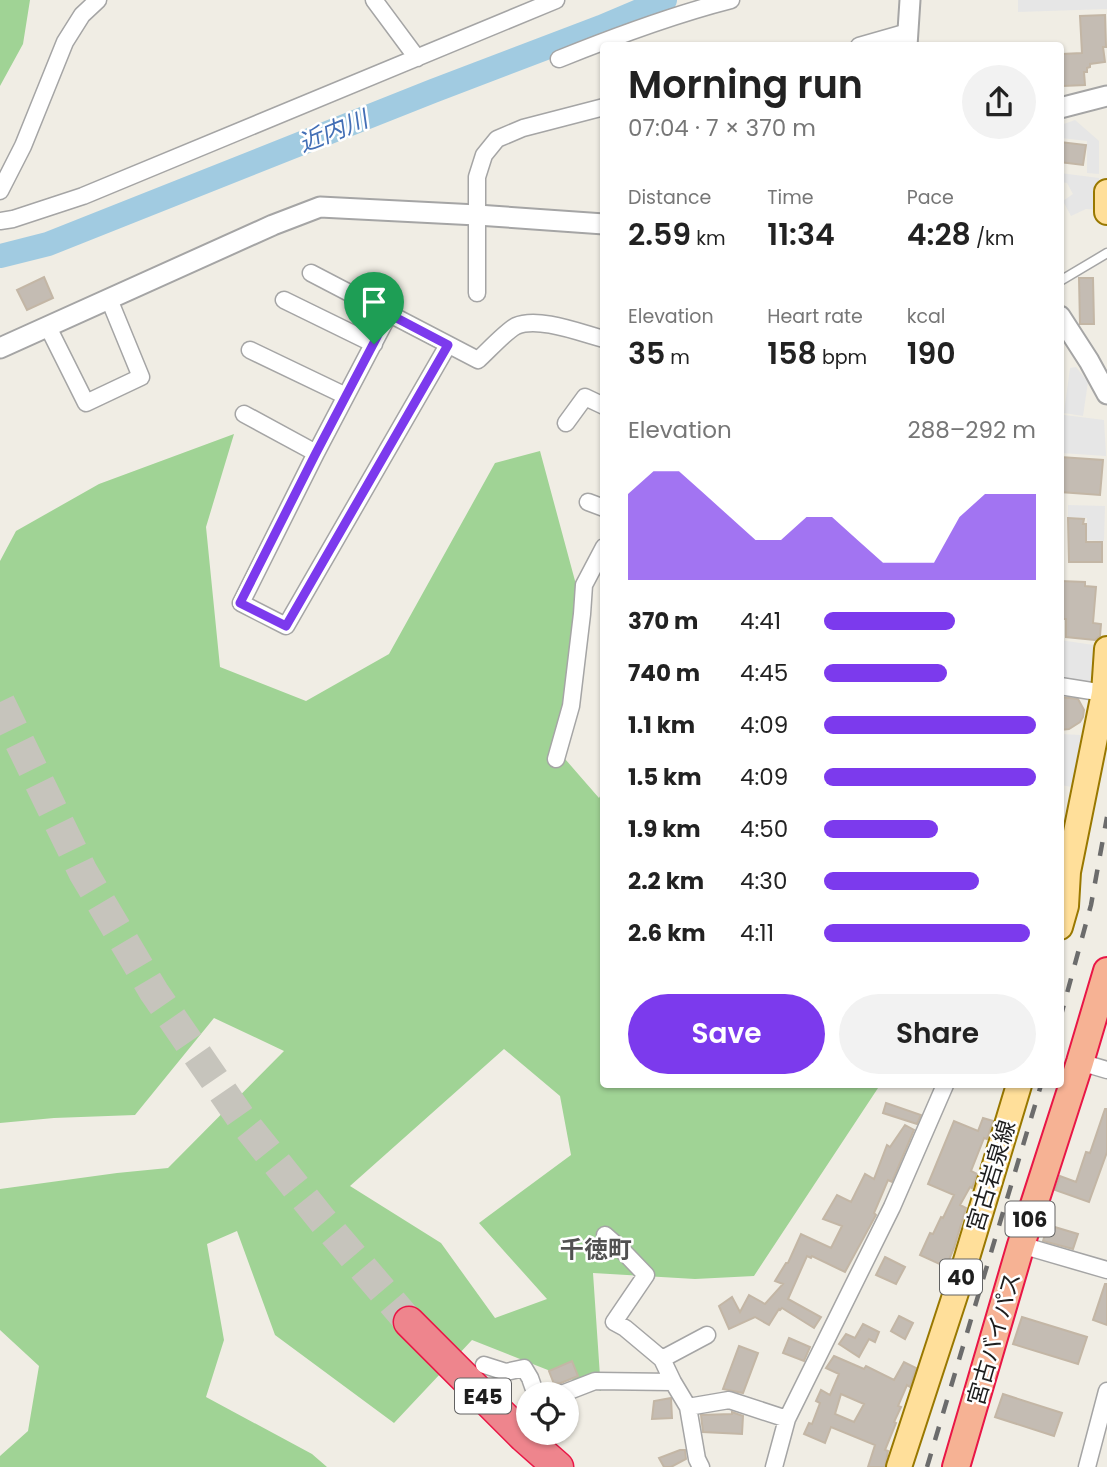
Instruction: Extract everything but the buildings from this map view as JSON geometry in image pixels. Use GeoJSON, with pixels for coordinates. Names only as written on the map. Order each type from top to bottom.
{"type":"FeatureCollection","features":[{"type":"Feature","properties":{"kind":"highway","name":"宮古バイパス"},"geometry":{"type":"LineString","coordinates":[[956,1467],[1021,1245],[1107,971]]}},
{"type":"Feature","properties":{"kind":"highway","name":"E45"},"geometry":{"type":"LineString","coordinates":[[410,1322],[524,1437],[558,1467]]}},
{"type":"Feature","properties":{"kind":"main road"},"geometry":{"type":"LineString","coordinates":[[1107,192],[1107,212]]}},
{"type":"Feature","properties":{"kind":"main road"},"geometry":{"type":"LineString","coordinates":[[1064,873],[1104,693],[1107,649]]}},
{"type":"Feature","properties":{"kind":"main road"},"geometry":{"type":"LineString","coordinates":[[1064,887],[1064,913]]}},
{"type":"Feature","properties":{"kind":"main road","name":"宮古岩泉線"},"geometry":{"type":"LineString","coordinates":[[899,1467],[962,1274],[1018,1088]]}},
{"type":"Feature","properties":{"kind":"street"},"geometry":{"type":"LineString","coordinates":[[0,191],[23,146],[65,42],[82,15],[99,0]]}},
{"type":"Feature","properties":{"kind":"street"},"geometry":{"type":"LineString","coordinates":[[373,0],[416,58]]}},
{"type":"Feature","properties":{"kind":"street"},"geometry":{"type":"LineString","coordinates":[[0,221],[83,196],[556,0]]}},
{"type":"Feature","properties":{"kind":"street"},"geometry":{"type":"LineString","coordinates":[[559,58],[695,9],[731,0]]}},
{"type":"Feature","properties":{"kind":"street"},"geometry":{"type":"LineString","coordinates":[[887,42],[908,39],[910,0]]}},
{"type":"Feature","properties":{"kind":"street"},"geometry":{"type":"LineString","coordinates":[[1064,107],[1107,96]]}},
{"type":"Feature","properties":{"kind":"street"},"geometry":{"type":"LineString","coordinates":[[477,293],[477,177],[484,155],[497,139],[523,128],[600,108]]}},
{"type":"Feature","properties":{"kind":"street"},"geometry":{"type":"LineString","coordinates":[[0,348],[320,207],[600,225]]}},
{"type":"Feature","properties":{"kind":"street"},"geometry":{"type":"LineString","coordinates":[[311,273],[478,360],[516,326],[550,324],[600,338]]}},
{"type":"Feature","properties":{"kind":"street"},"geometry":{"type":"LineString","coordinates":[[48,327],[86,403],[141,377],[109,299]]}},
{"type":"Feature","properties":{"kind":"street"},"geometry":{"type":"LineString","coordinates":[[284,300],[374,344]]}},
{"type":"Feature","properties":{"kind":"street"},"geometry":{"type":"LineString","coordinates":[[389,314],[240,603],[286,626],[448,345]]}},
{"type":"Feature","properties":{"kind":"street"},"geometry":{"type":"LineString","coordinates":[[1064,322],[1107,394]]}},
{"type":"Feature","properties":{"kind":"street"},"geometry":{"type":"LineString","coordinates":[[250,350],[346,397]]}},
{"type":"Feature","properties":{"kind":"street"},"geometry":{"type":"LineString","coordinates":[[566,423],[585,397],[600,404]]}},
{"type":"Feature","properties":{"kind":"street"},"geometry":{"type":"LineString","coordinates":[[244,414],[316,453]]}},
{"type":"Feature","properties":{"kind":"street"},"geometry":{"type":"LineString","coordinates":[[588,502],[600,506]]}},
{"type":"Feature","properties":{"kind":"street"},"geometry":{"type":"LineString","coordinates":[[556,759],[570,706],[584,585],[600,555]]}},
{"type":"Feature","properties":{"kind":"street"},"geometry":{"type":"LineString","coordinates":[[1064,686],[1104,693]]}},
{"type":"Feature","properties":{"kind":"street"},"geometry":{"type":"LineString","coordinates":[[1080,1062],[1107,1070]]}},
{"type":"Feature","properties":{"kind":"street"},"geometry":{"type":"LineString","coordinates":[[774,1467],[787,1419],[892,1207],[944,1088]]}},
{"type":"Feature","properties":{"kind":"street"},"geometry":{"type":"LineString","coordinates":[[605,1235],[646,1275],[614,1322],[662,1359],[688,1407],[699,1463],[682,1467]]}},
{"type":"Feature","properties":{"kind":"street"},"geometry":{"type":"LineString","coordinates":[[1021,1245],[1107,1270]]}},
{"type":"Feature","properties":{"kind":"street"},"geometry":{"type":"LineString","coordinates":[[662,1359],[708,1335]]}},
{"type":"Feature","properties":{"kind":"street"},"geometry":{"type":"LineString","coordinates":[[484,1366],[506,1371],[524,1368],[531,1382]]}},
{"type":"Feature","properties":{"kind":"street"},"geometry":{"type":"LineString","coordinates":[[579,1387],[595,1381],[673,1382]]}},
{"type":"Feature","properties":{"kind":"street"},"geometry":{"type":"LineString","coordinates":[[1087,1467],[1107,1391]]}},
{"type":"Feature","properties":{"kind":"street"},"geometry":{"type":"LineString","coordinates":[[688,1407],[729,1401],[787,1419]]}},
{"type":"Feature","properties":{"kind":"lane"},"geometry":{"type":"LineString","coordinates":[[1064,279],[1107,253]]}},
{"type":"Feature","properties":{"kind":"green space"},"geometry":{"type":"Polygon","coordinates":[[[0,0],[30,0],[23,44],[0,86],[0,0]]]}},
{"type":"Feature","properties":{"kind":"green space"},"geometry":{"type":"Polygon","coordinates":[[[234,434],[206,527],[220,667],[306,701],[389,654],[495,463],[540,451],[588,629],[552,744],[600,796],[600,1088],[878,1088],[754,1276],[695,1279],[593,1273],[601,1391],[472,1340],[394,1423],[275,1335],[237,1231],[207,1244],[224,1340],[206,1397],[312,1454],[327,1467],[0,1467],[0,1456],[28,1431],[39,1366],[0,1330],[0,1189],[168,1168],[284,1051],[214,1018],[135,1115],[0,1123],[0,561],[16,531],[99,484],[234,434]],[[504,1049],[350,1186],[441,1243],[495,1318],[547,1299],[479,1223],[571,1155],[560,1096],[504,1049]]]}},
{"type":"Feature","properties":{"kind":"shaded area"},"geometry":{"type":"Polygon","coordinates":[[[1018,0],[1107,0],[1107,9],[1018,12],[1018,0]]]}},
{"type":"Feature","properties":{"kind":"shaded area"},"geometry":{"type":"Polygon","coordinates":[[[1075,120],[1099,141],[1099,174],[1087,173],[1087,141],[1064,138],[1064,124],[1075,120]]]}},
{"type":"Feature","properties":{"kind":"shaded area"},"geometry":{"type":"Polygon","coordinates":[[[1064,174],[1099,178],[1100,210],[1086,209],[1071,216],[1064,203],[1073,194],[1064,182],[1064,174]]]}},
{"type":"Feature","properties":{"kind":"shaded area"},"geometry":{"type":"Polygon","coordinates":[[[1076,367],[1088,382],[1083,416],[1064,413],[1070,368],[1076,367]]]}},
{"type":"Feature","properties":{"kind":"shaded area"},"geometry":{"type":"Polygon","coordinates":[[[1064,415],[1104,420],[1106,456],[1064,453],[1064,415]]]}},
{"type":"Feature","properties":{"kind":"shaded area"},"geometry":{"type":"Polygon","coordinates":[[[1068,505],[1105,506],[1104,541],[1087,540],[1087,518],[1068,517],[1068,505]]]}},
{"type":"Feature","properties":{"kind":"shaded area"},"geometry":{"type":"Polygon","coordinates":[[[1064,641],[1100,646],[1094,686],[1064,681],[1064,641]]]}},
{"type":"Feature","properties":{"kind":"shaded area"},"geometry":{"type":"Polygon","coordinates":[[[1064,734],[1081,735],[1072,787],[1064,786],[1064,734]]]}},
{"type":"Feature","properties":{"kind":"waterway","name":"近内川"},"geometry":{"type":"LineString","coordinates":[[0,256],[48,244],[665,0]]}},
{"type":"Feature","properties":{"kind":"tunnel"},"geometry":{"type":"LineString","coordinates":[[0,702],[83,872],[154,992],[243,1121],[409,1322]]}},
{"type":"Feature","properties":{"kind":"railway"},"geometry":{"type":"LineString","coordinates":[[1064,1004],[1091,905],[1107,817]]}},
{"type":"Feature","properties":{"kind":"railway"},"geometry":{"type":"LineString","coordinates":[[927,1467],[1040,1088]]}},
{"type":"Feature","properties":{"kind":"district","name":"千徳町"},"geometry":{"type":"Point","coordinates":[596,1249]}},
{"type":"Feature","properties":{"kind":"route"},"geometry":{"type":"LineString","coordinates":[[389,314],[448,345],[286,626],[240,603],[374,344],[389,314]]}}]}
